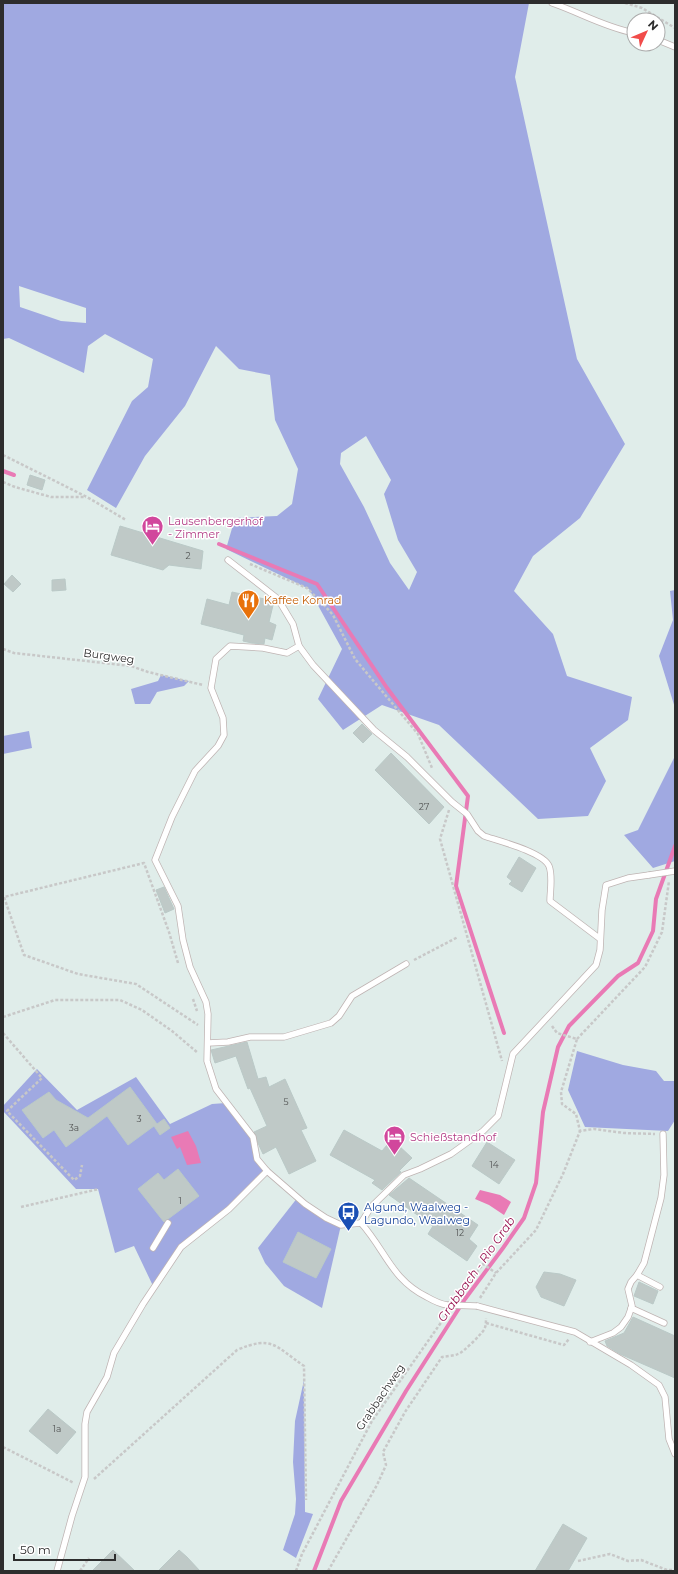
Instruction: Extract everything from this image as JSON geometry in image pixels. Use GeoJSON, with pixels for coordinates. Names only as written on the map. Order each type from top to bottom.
{"type":"FeatureCollection","features":[{"type":"Feature","properties":{"kind":"lane"},"geometry":{"type":"LineString","coordinates":[[552,3],[593,21],[626,31]]}},
{"type":"Feature","properties":{"kind":"lane"},"geometry":{"type":"LineString","coordinates":[[228,560],[278,599],[293,624],[299,646],[313,665],[374,730],[407,757],[452,802],[468,814],[478,831],[484,836],[536,855],[547,862],[550,868],[550,901],[599,938]]}},
{"type":"Feature","properties":{"kind":"lane"},"geometry":{"type":"LineString","coordinates":[[299,646],[287,653],[263,648],[230,646],[216,659],[211,688],[223,718],[224,735],[218,746],[195,771],[172,817],[155,860],[178,906],[183,940],[190,967],[206,1002],[208,1014],[207,1061],[216,1089],[253,1138],[257,1158],[267,1171],[306,1204],[326,1218],[341,1225],[361,1223]]}},
{"type":"Feature","properties":{"kind":"lane"},"geometry":{"type":"LineString","coordinates":[[361,1223],[371,1207],[404,1175],[450,1154],[491,1124],[498,1116],[513,1054],[596,965],[600,950],[599,938],[606,885],[628,878],[673,873]]}},
{"type":"Feature","properties":{"kind":"lane"},"geometry":{"type":"LineString","coordinates":[[208,1043],[228,1042],[250,1037],[284,1037],[331,1023],[339,1016],[352,996],[406,964]]}},
{"type":"Feature","properties":{"kind":"lane"},"geometry":{"type":"LineString","coordinates":[[590,1342],[613,1333],[621,1327],[628,1318],[631,1308],[628,1289],[644,1263],[661,1198],[664,1175],[663,1134]]}},
{"type":"Feature","properties":{"kind":"lane"},"geometry":{"type":"LineString","coordinates":[[57,1571],[72,1516],[83,1487],[85,1477],[85,1424],[87,1412],[107,1377],[118,1347],[180,1247],[229,1209],[267,1171]]}},
{"type":"Feature","properties":{"kind":"lane"},"geometry":{"type":"LineString","coordinates":[[153,1248],[168,1223]]}},
{"type":"Feature","properties":{"kind":"lane"},"geometry":{"type":"LineString","coordinates":[[361,1223],[371,1235],[394,1272],[415,1291],[440,1304],[450,1306],[477,1306],[575,1332],[631,1365],[659,1385],[665,1397],[669,1439],[675,1454]]}},
{"type":"Feature","properties":{"kind":"lane"},"geometry":{"type":"LineString","coordinates":[[638,1275],[660,1287]]}},
{"type":"Feature","properties":{"kind":"lane"},"geometry":{"type":"LineString","coordinates":[[631,1308],[664,1323]]}},
{"type":"Feature","properties":{"kind":"path"},"geometry":{"type":"LineString","coordinates":[[624,3],[642,8],[675,28]]}},
{"type":"Feature","properties":{"kind":"path"},"geometry":{"type":"LineString","coordinates":[[3,455],[87,497],[126,520]]}},
{"type":"Feature","properties":{"kind":"path"},"geometry":{"type":"LineString","coordinates":[[3,482],[51,497],[87,497]]}},
{"type":"Feature","properties":{"kind":"path"},"geometry":{"type":"LineString","coordinates":[[245,562],[306,588],[333,615],[355,659],[418,734],[433,771]]}},
{"type":"Feature","properties":{"kind":"path","name":"Burgweg"},"geometry":{"type":"LineString","coordinates":[[3,649],[14,652],[131,666],[148,672],[211,688]]}},
{"type":"Feature","properties":{"kind":"path"},"geometry":{"type":"LineString","coordinates":[[452,802],[440,839],[502,1064],[508,1072]]}},
{"type":"Feature","properties":{"kind":"path"},"geometry":{"type":"LineString","coordinates":[[181,970],[144,863],[4,897],[24,955],[78,974],[136,984],[200,1026],[200,1018],[192,997]]}},
{"type":"Feature","properties":{"kind":"path"},"geometry":{"type":"LineString","coordinates":[[328,1571],[377,1485],[386,1465],[383,1452],[405,1412],[442,1356],[457,1355],[468,1348],[475,1337],[483,1332],[486,1324],[484,1308],[480,1299],[496,1273],[536,1230],[580,1131],[576,1114],[562,1104],[561,1092],[576,1039],[645,967],[662,932],[673,873]]}},
{"type":"Feature","properties":{"kind":"path"},"geometry":{"type":"LineString","coordinates":[[406,964],[458,937]]}},
{"type":"Feature","properties":{"kind":"path"},"geometry":{"type":"LineString","coordinates":[[3,1017],[55,1000],[120,1000],[142,1010],[172,1031],[207,1061]]}},
{"type":"Feature","properties":{"kind":"path"},"geometry":{"type":"LineString","coordinates":[[549,1022],[557,1033],[576,1039]]}},
{"type":"Feature","properties":{"kind":"path"},"geometry":{"type":"LineString","coordinates":[[3,1033],[42,1078],[7,1111],[74,1180],[80,1176],[82,1165]]}},
{"type":"Feature","properties":{"kind":"path"},"geometry":{"type":"LineString","coordinates":[[580,1131],[594,1129],[624,1133],[663,1134]]}},
{"type":"Feature","properties":{"kind":"path"},"geometry":{"type":"LineString","coordinates":[[21,1207],[99,1190]]}},
{"type":"Feature","properties":{"kind":"path"},"geometry":{"type":"LineString","coordinates":[[456,1301],[482,1264],[496,1273]]}},
{"type":"Feature","properties":{"kind":"path","name":"Grabbachweg"},"geometry":{"type":"LineString","coordinates":[[296,1571],[302,1554],[372,1421],[450,1306]]}},
{"type":"Feature","properties":{"kind":"path"},"geometry":{"type":"LineString","coordinates":[[486,1324],[564,1345],[575,1332]]}},
{"type":"Feature","properties":{"kind":"path"},"geometry":{"type":"LineString","coordinates":[[3,1447],[83,1487],[94,1479],[175,1405],[193,1392],[237,1350],[259,1342],[268,1342],[304,1366],[306,1500]]}},
{"type":"Feature","properties":{"kind":"path"},"geometry":{"type":"LineString","coordinates":[[578,1561],[610,1554],[628,1561],[641,1560],[667,1570],[675,1570]]}},
{"type":"Feature","properties":{"kind":"path"},"geometry":{"type":"LineString","coordinates":[[80,1571],[88,1558]]}},
{"type":"Feature","properties":{"kind":"shaded area"},"geometry":{"type":"Polygon","coordinates":[[[3,3],[529,3],[515,77],[577,359],[625,444],[580,518],[533,556],[514,591],[553,634],[567,676],[632,697],[628,720],[590,748],[606,781],[588,816],[538,819],[439,725],[382,705],[343,730],[318,699],[342,649],[309,589],[226,549],[235,518],[277,516],[292,504],[298,469],[275,420],[270,375],[239,369],[216,346],[185,406],[145,456],[116,508],[87,490],[132,401],[148,387],[153,359],[105,334],[88,346],[84,373],[9,338],[3,339],[3,3]],[[19,286],[20,307],[61,321],[86,323],[86,308],[19,286]],[[366,436],[341,453],[340,464],[364,507],[390,563],[409,590],[417,572],[398,540],[384,494],[391,480],[366,436]]]}},
{"type":"Feature","properties":{"kind":"shaded area"},"geometry":{"type":"Polygon","coordinates":[[[675,590],[675,708],[659,656],[673,620],[670,591],[675,590]]]}},
{"type":"Feature","properties":{"kind":"shaded area"},"geometry":{"type":"Polygon","coordinates":[[[161,675],[189,681],[184,686],[157,692],[150,704],[135,704],[131,689],[158,681],[161,675]]]}},
{"type":"Feature","properties":{"kind":"shaded area"},"geometry":{"type":"Polygon","coordinates":[[[29,731],[32,748],[3,754],[3,736],[29,731]]]}},
{"type":"Feature","properties":{"kind":"shaded area"},"geometry":{"type":"Polygon","coordinates":[[[675,756],[675,861],[653,868],[624,835],[638,830],[675,756]]]}},
{"type":"Feature","properties":{"kind":"shaded area"},"geometry":{"type":"Polygon","coordinates":[[[577,1051],[623,1065],[656,1071],[664,1081],[675,1081],[675,1120],[668,1131],[585,1127],[568,1090],[577,1051]]]}},
{"type":"Feature","properties":{"kind":"shaded area"},"geometry":{"type":"Polygon","coordinates":[[[37,1069],[77,1110],[136,1077],[170,1124],[212,1104],[226,1103],[253,1137],[257,1159],[267,1171],[229,1209],[181,1247],[154,1288],[134,1246],[115,1253],[98,1189],[76,1189],[3,1111],[3,1106],[37,1069]]]}},
{"type":"Feature","properties":{"kind":"shaded area"},"geometry":{"type":"Polygon","coordinates":[[[188,1131],[196,1146],[201,1163],[187,1165],[180,1147],[177,1149],[171,1137],[188,1131]]]}},
{"type":"Feature","properties":{"kind":"shaded area"},"geometry":{"type":"Polygon","coordinates":[[[480,1190],[500,1195],[511,1202],[504,1215],[489,1205],[475,1199],[480,1190]]]}},
{"type":"Feature","properties":{"kind":"shaded area"},"geometry":{"type":"Polygon","coordinates":[[[298,1197],[341,1225],[322,1308],[284,1286],[265,1263],[258,1248],[298,1197]]]}},
{"type":"Feature","properties":{"kind":"shaded area"},"geometry":{"type":"Polygon","coordinates":[[[304,1380],[305,1512],[313,1514],[296,1558],[283,1550],[295,1514],[296,1499],[293,1462],[295,1421],[304,1380]]]}},
{"type":"Feature","properties":{"kind":"building"},"geometry":{"type":"Polygon","coordinates":[[[30,475],[45,480],[42,490],[27,485],[30,475]]]}},
{"type":"Feature","properties":{"kind":"building"},"geometry":{"type":"Polygon","coordinates":[[[120,526],[203,551],[201,569],[169,565],[163,570],[111,555],[120,526]]]}},
{"type":"Feature","properties":{"kind":"building"},"geometry":{"type":"Polygon","coordinates":[[[12,575],[21,584],[13,592],[4,584],[12,575]]]}},
{"type":"Feature","properties":{"kind":"building"},"geometry":{"type":"Polygon","coordinates":[[[65,579],[66,590],[52,591],[52,580],[65,579]]]}},
{"type":"Feature","properties":{"kind":"building"},"geometry":{"type":"Polygon","coordinates":[[[232,592],[274,601],[269,622],[276,625],[272,640],[265,638],[264,644],[243,641],[244,635],[201,624],[207,599],[229,605],[232,592]]]}},
{"type":"Feature","properties":{"kind":"building"},"geometry":{"type":"Polygon","coordinates":[[[362,724],[372,734],[363,743],[353,733],[362,724]]]}},
{"type":"Feature","properties":{"kind":"building"},"geometry":{"type":"Polygon","coordinates":[[[391,753],[444,807],[429,824],[375,770],[391,753]]]}},
{"type":"Feature","properties":{"kind":"building"},"geometry":{"type":"Polygon","coordinates":[[[519,857],[536,868],[522,892],[509,884],[512,881],[507,877],[519,857]]]}},
{"type":"Feature","properties":{"kind":"building"},"geometry":{"type":"Polygon","coordinates":[[[164,887],[174,909],[165,913],[156,890],[164,887]]]}},
{"type":"Feature","properties":{"kind":"building"},"geometry":{"type":"Polygon","coordinates":[[[247,1042],[258,1079],[266,1077],[269,1087],[285,1079],[307,1128],[301,1130],[316,1161],[289,1174],[276,1147],[263,1154],[258,1143],[254,1132],[267,1126],[250,1088],[248,1089],[236,1056],[215,1063],[211,1050],[247,1042]]]}},
{"type":"Feature","properties":{"kind":"building"},"geometry":{"type":"Polygon","coordinates":[[[130,1087],[157,1124],[164,1119],[170,1128],[160,1135],[154,1126],[128,1145],[107,1116],[66,1147],[54,1130],[43,1138],[22,1110],[49,1092],[56,1100],[88,1118],[130,1087]]]}},
{"type":"Feature","properties":{"kind":"building"},"geometry":{"type":"Polygon","coordinates":[[[344,1130],[382,1151],[387,1145],[392,1150],[397,1144],[412,1158],[399,1171],[401,1172],[382,1190],[372,1183],[375,1180],[330,1155],[344,1130]]]}},
{"type":"Feature","properties":{"kind":"building"},"geometry":{"type":"Polygon","coordinates":[[[487,1142],[515,1160],[499,1184],[472,1166],[487,1142]]]}},
{"type":"Feature","properties":{"kind":"building"},"geometry":{"type":"Polygon","coordinates":[[[178,1169],[199,1196],[164,1222],[138,1189],[158,1173],[164,1180],[178,1169]]]}},
{"type":"Feature","properties":{"kind":"building"},"geometry":{"type":"Polygon","coordinates":[[[409,1178],[478,1225],[469,1239],[477,1246],[467,1261],[428,1234],[433,1226],[389,1195],[409,1178]]]}},
{"type":"Feature","properties":{"kind":"building"},"geometry":{"type":"Polygon","coordinates":[[[298,1232],[331,1249],[316,1278],[283,1262],[298,1232]]]}},
{"type":"Feature","properties":{"kind":"building"},"geometry":{"type":"Polygon","coordinates":[[[544,1272],[560,1274],[576,1280],[564,1306],[541,1297],[536,1287],[544,1272]]]}},
{"type":"Feature","properties":{"kind":"building"},"geometry":{"type":"Polygon","coordinates":[[[639,1282],[658,1291],[653,1304],[634,1296],[639,1282]]]}},
{"type":"Feature","properties":{"kind":"building"},"geometry":{"type":"Polygon","coordinates":[[[633,1317],[675,1336],[675,1378],[620,1354],[607,1346],[605,1341],[624,1333],[633,1317]]]}},
{"type":"Feature","properties":{"kind":"building"},"geometry":{"type":"Polygon","coordinates":[[[48,1409],[76,1432],[57,1454],[29,1431],[48,1409]]]}},
{"type":"Feature","properties":{"kind":"building"},"geometry":{"type":"Polygon","coordinates":[[[563,1524],[587,1538],[568,1571],[535,1571],[563,1524]]]}},
{"type":"Feature","properties":{"kind":"building"},"geometry":{"type":"Polygon","coordinates":[[[113,1550],[135,1571],[92,1571],[113,1550]]]}},
{"type":"Feature","properties":{"kind":"building"},"geometry":{"type":"Polygon","coordinates":[[[179,1550],[200,1571],[158,1571],[179,1550]]]}},
{"type":"Feature","properties":{"kind":"waterway"},"geometry":{"type":"LineString","coordinates":[[3,471],[14,475]]}},
{"type":"Feature","properties":{"kind":"waterway"},"geometry":{"type":"LineString","coordinates":[[219,544],[317,584],[387,688],[468,796],[456,886],[504,1033]]}},
{"type":"Feature","properties":{"kind":"waterway","name":"Grabbach - Rio Grab"},"geometry":{"type":"LineString","coordinates":[[314,1571],[341,1501],[406,1391],[465,1299],[524,1218],[536,1183],[543,1112],[558,1047],[569,1026],[618,976],[638,963],[653,931],[656,899],[675,846]]}},
{"type":"Feature","properties":{"kind":"place","name":"Lausenbergerhof - Zimmer"},"geometry":{"type":"Point","coordinates":[152,546]}},
{"type":"Feature","properties":{"kind":"place","name":"Kaffee Konrad"},"geometry":{"type":"Point","coordinates":[248,620]}},
{"type":"Feature","properties":{"kind":"place","name":"Schießstandhof"},"geometry":{"type":"Point","coordinates":[394,1156]}},
{"type":"Feature","properties":{"kind":"place","name":"Algund, Waalweg - Lagundo, Waalweg"},"geometry":{"type":"Point","coordinates":[349,1232]}}]}
